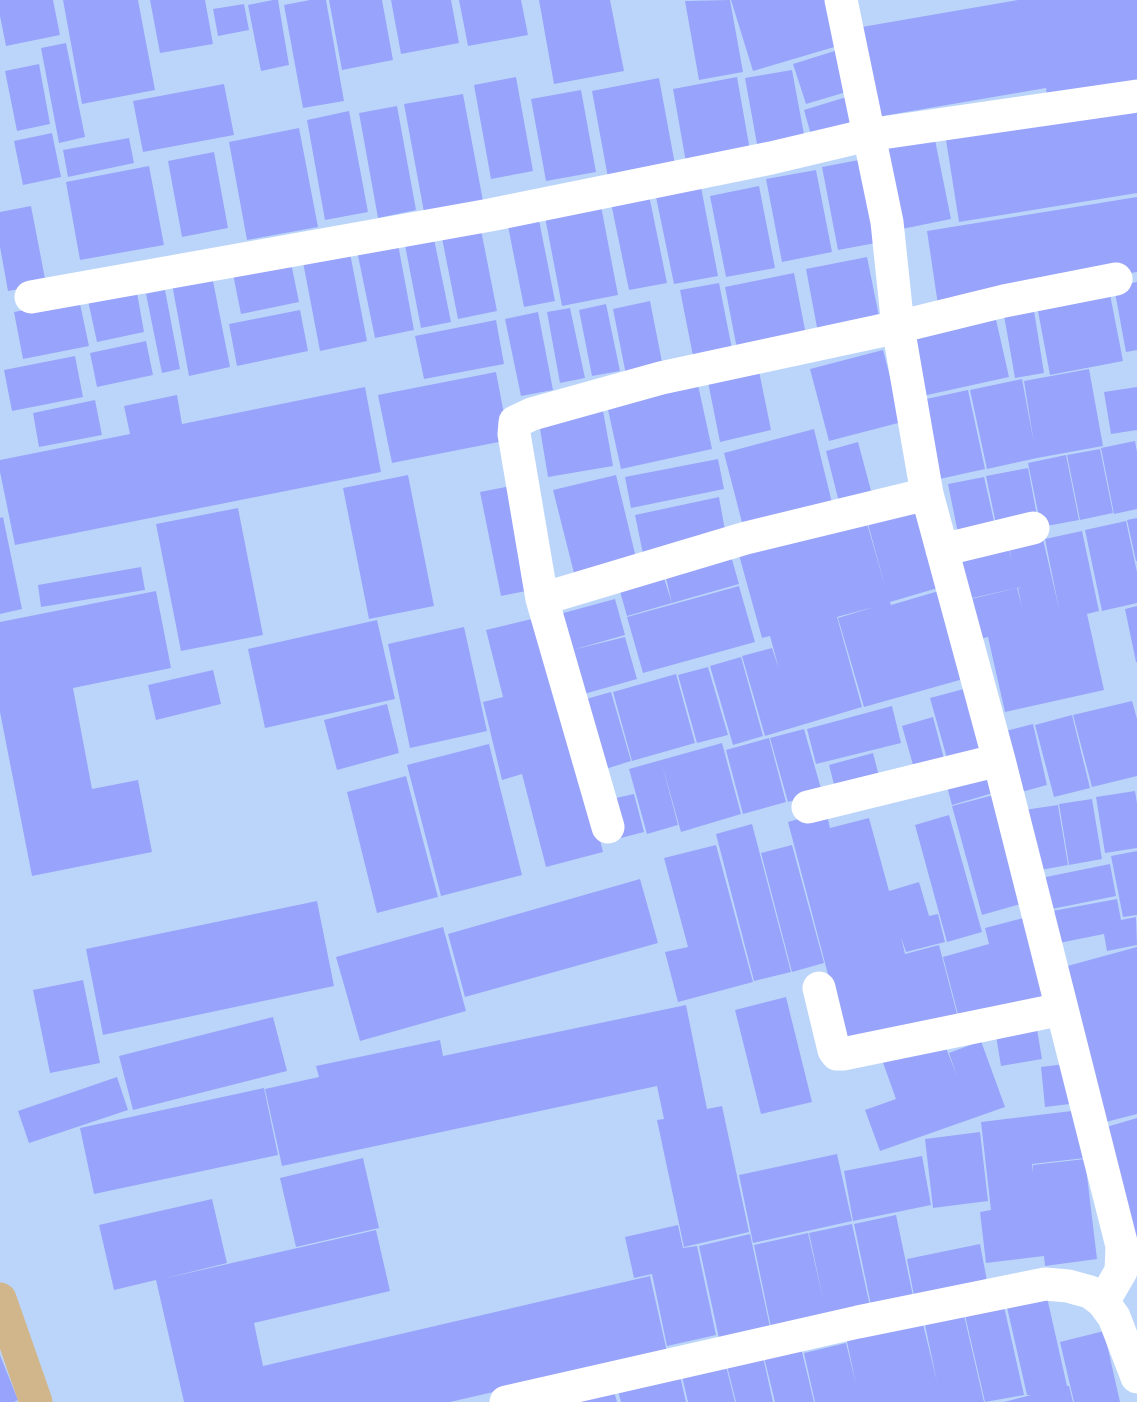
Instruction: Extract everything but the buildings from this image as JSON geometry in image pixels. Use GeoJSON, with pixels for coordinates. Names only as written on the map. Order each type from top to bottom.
{"type":"FeatureCollection","features":[{"type":"Feature","properties":{"kind":"main road"},"geometry":{"type":"LineString","coordinates":[[0,1299],[36,1402]]}},
{"type":"Feature","properties":{"kind":"street"},"geometry":{"type":"LineString","coordinates":[[841,0],[887,222],[898,327],[927,494],[999,760],[1122,1246],[1121,1271],[1103,1302]]}},
{"type":"Feature","properties":{"kind":"street"},"geometry":{"type":"LineString","coordinates":[[31,297],[490,215],[771,158],[868,135],[1137,96]]}},
{"type":"Feature","properties":{"kind":"street"},"geometry":{"type":"LineString","coordinates":[[608,827],[542,599],[514,434],[515,422],[532,414],[661,378],[898,327],[1004,301],[1116,279]]}},
{"type":"Feature","properties":{"kind":"street"},"geometry":{"type":"LineString","coordinates":[[542,599],[746,538],[927,494]]}},
{"type":"Feature","properties":{"kind":"street"},"geometry":{"type":"LineString","coordinates":[[942,550],[1033,528]]}},
{"type":"Feature","properties":{"kind":"street"},"geometry":{"type":"LineString","coordinates":[[808,807],[999,760]]}},
{"type":"Feature","properties":{"kind":"street"},"geometry":{"type":"LineString","coordinates":[[819,988],[834,1050],[837,1054],[1062,1009]]}},
{"type":"Feature","properties":{"kind":"street"},"geometry":{"type":"LineString","coordinates":[[506,1402],[858,1322],[1045,1284],[1068,1286],[1090,1292],[1103,1302],[1114,1317],[1137,1377]]}}]}
